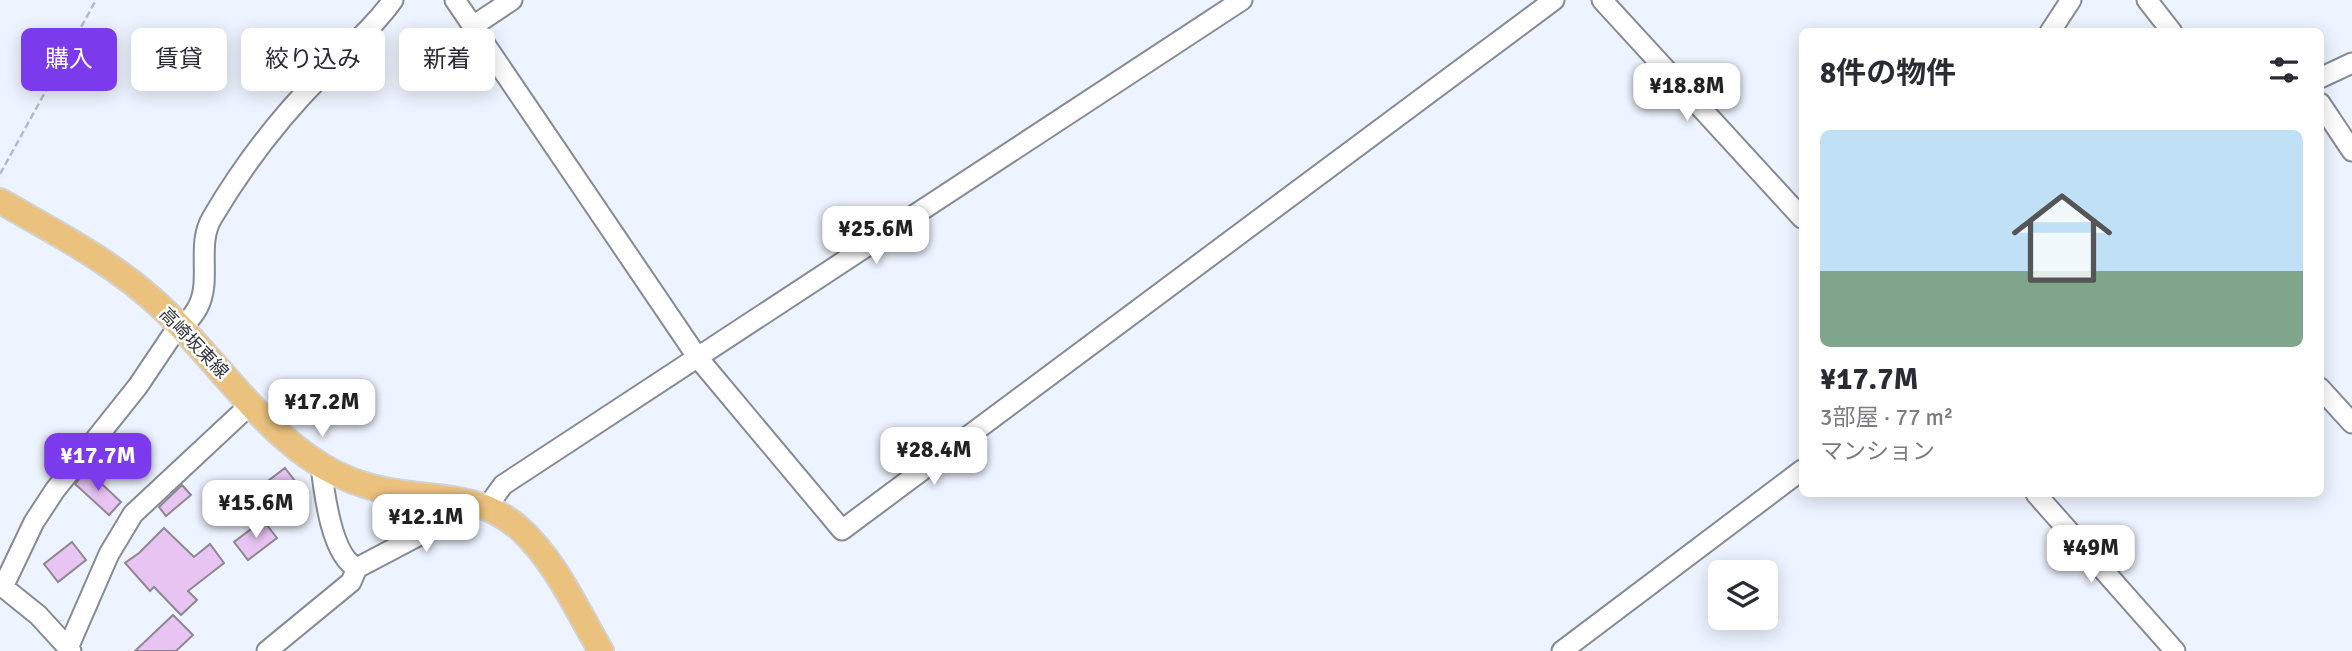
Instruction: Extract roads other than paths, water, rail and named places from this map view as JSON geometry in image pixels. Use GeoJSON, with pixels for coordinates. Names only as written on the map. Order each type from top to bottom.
{"type":"FeatureCollection","features":[{"type":"Feature","properties":{"kind":"main road","name":"高崎坂東線"},"geometry":{"type":"LineString","coordinates":[[0,201],[11,216],[117,272],[180,327],[282,436],[321,466],[369,486],[477,504],[504,517],[531,540],[554,572],[601,651]]}},
{"type":"Feature","properties":{"kind":"street"},"geometry":{"type":"LineString","coordinates":[[251,404],[133,514],[108,554],[70,649],[32,609],[1,590],[33,522],[55,490],[138,386],[180,327],[198,308],[202,296],[206,233],[211,220],[255,154],[302,97],[382,16],[393,0]]}},
{"type":"Feature","properties":{"kind":"street"},"geometry":{"type":"LineString","coordinates":[[455,0],[698,358],[842,530],[1554,0]]}},
{"type":"Feature","properties":{"kind":"street"},"geometry":{"type":"LineString","coordinates":[[473,26],[512,0]]}},
{"type":"Feature","properties":{"kind":"street"},"geometry":{"type":"LineString","coordinates":[[267,651],[351,582],[357,569],[477,504],[1242,0]]}},
{"type":"Feature","properties":{"kind":"street"},"geometry":{"type":"LineString","coordinates":[[1602,0],[1799,215]]}},
{"type":"Feature","properties":{"kind":"street"},"geometry":{"type":"LineString","coordinates":[[2053,28],[2071,0]]}},
{"type":"Feature","properties":{"kind":"street"},"geometry":{"type":"LineString","coordinates":[[2147,0],[2169,28]]}},
{"type":"Feature","properties":{"kind":"street"},"geometry":{"type":"LineString","coordinates":[[2324,76],[2352,63]]}},
{"type":"Feature","properties":{"kind":"street"},"geometry":{"type":"LineString","coordinates":[[2324,109],[2352,151]]}},
{"type":"Feature","properties":{"kind":"street"},"geometry":{"type":"LineString","coordinates":[[2324,392],[2352,424]]}},
{"type":"Feature","properties":{"kind":"street"},"geometry":{"type":"LineString","coordinates":[[321,466],[327,510],[345,559],[357,569]]}},
{"type":"Feature","properties":{"kind":"street"},"geometry":{"type":"LineString","coordinates":[[1562,651],[1799,472]]}},
{"type":"Feature","properties":{"kind":"street"},"geometry":{"type":"LineString","coordinates":[[2039,497],[2175,651]]}}]}
